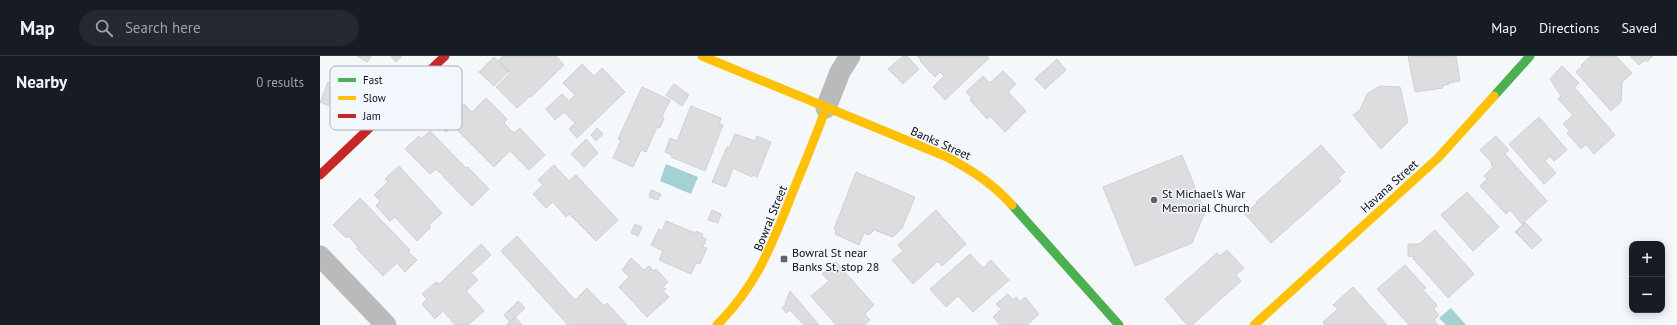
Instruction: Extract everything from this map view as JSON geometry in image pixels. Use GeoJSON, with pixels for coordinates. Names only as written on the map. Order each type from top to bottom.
{"type":"FeatureCollection","features":[{"type":"Feature","properties":{"kind":"street"},"geometry":{"type":"LineString","coordinates":[[434,66],[445,56]]}},
{"type":"Feature","properties":{"kind":"street","name":"Banks Street"},"geometry":{"type":"LineString","coordinates":[[702,56],[947,157],[975,172],[1002,194],[1119,325]]}},
{"type":"Feature","properties":{"kind":"street"},"geometry":{"type":"LineString","coordinates":[[826,108],[840,72],[850,56]]}},
{"type":"Feature","properties":{"kind":"street","name":"Havana Street"},"geometry":{"type":"LineString","coordinates":[[1254,325],[1438,158],[1530,56]]}},
{"type":"Feature","properties":{"kind":"street","name":"Bowral Street"},"geometry":{"type":"LineString","coordinates":[[717,325],[728,315],[748,290],[765,263],[826,108]]}},
{"type":"Feature","properties":{"kind":"street"},"geometry":{"type":"LineString","coordinates":[[320,174],[367,130]]}},
{"type":"Feature","properties":{"kind":"street"},"geometry":{"type":"LineString","coordinates":[[320,256],[386,325]]}},
{"type":"Feature","properties":{"kind":"water"},"geometry":{"type":"Polygon","coordinates":[[[666,164],[698,177],[691,194],[660,181],[666,164]]]}},
{"type":"Feature","properties":{"kind":"water"},"geometry":{"type":"Polygon","coordinates":[[[1451,308],[1466,325],[1446,325],[1439,318],[1451,308]]]}},
{"type":"Feature","properties":{"kind":"building"},"geometry":{"type":"Polygon","coordinates":[[[357,56],[371,56],[367,62],[357,56]]]}},
{"type":"Feature","properties":{"kind":"building"},"geometry":{"type":"Polygon","coordinates":[[[391,56],[402,56],[396,62],[391,56]]]}},
{"type":"Feature","properties":{"kind":"building"},"geometry":{"type":"Polygon","coordinates":[[[503,56],[556,56],[564,65],[531,97],[530,96],[517,108],[496,87],[510,73],[498,61],[503,56]]]}},
{"type":"Feature","properties":{"kind":"building"},"geometry":{"type":"Polygon","coordinates":[[[903,56],[907,56],[919,69],[903,84],[888,69],[903,56]]]}},
{"type":"Feature","properties":{"kind":"building"},"geometry":{"type":"Polygon","coordinates":[[[917,56],[987,56],[989,58],[945,100],[933,87],[944,76],[940,72],[935,77],[917,56]]]}},
{"type":"Feature","properties":{"kind":"building"},"geometry":{"type":"Polygon","coordinates":[[[1408,56],[1456,56],[1460,81],[1448,83],[1449,84],[1442,86],[1443,88],[1415,92],[1408,56]]]}},
{"type":"Feature","properties":{"kind":"building"},"geometry":{"type":"Polygon","coordinates":[[[1591,56],[1616,56],[1632,73],[1622,82],[1621,102],[1611,111],[1576,72],[1591,56]]]}},
{"type":"Feature","properties":{"kind":"building"},"geometry":{"type":"Polygon","coordinates":[[[1630,56],[1653,56],[1647,62],[1645,60],[1639,65],[1630,56]]]}},
{"type":"Feature","properties":{"kind":"building"},"geometry":{"type":"Polygon","coordinates":[[[494,57],[509,71],[494,86],[479,72],[494,57]]]}},
{"type":"Feature","properties":{"kind":"building"},"geometry":{"type":"Polygon","coordinates":[[[1057,59],[1066,70],[1045,89],[1035,79],[1057,59]]]}},
{"type":"Feature","properties":{"kind":"building"},"geometry":{"type":"Polygon","coordinates":[[[582,64],[594,76],[602,68],[625,92],[577,138],[569,129],[575,123],[564,112],[555,120],[546,109],[562,94],[569,101],[575,95],[563,83],[582,64]]]}},
{"type":"Feature","properties":{"kind":"building"},"geometry":{"type":"Polygon","coordinates":[[[1562,66],[1579,83],[1574,87],[1615,135],[1594,154],[1586,144],[1581,149],[1567,133],[1570,131],[1563,124],[1573,115],[1558,99],[1561,96],[1550,79],[1562,66]]]}},
{"type":"Feature","properties":{"kind":"building"},"geometry":{"type":"Polygon","coordinates":[[[1003,71],[1016,84],[1008,92],[1026,111],[1005,132],[990,116],[987,119],[970,100],[972,98],[966,92],[983,76],[990,83],[1003,71]]]}},
{"type":"Feature","properties":{"kind":"building"},"geometry":{"type":"Polygon","coordinates":[[[328,82],[330,83],[330,106],[320,102],[328,82]]]}},
{"type":"Feature","properties":{"kind":"building"},"geometry":{"type":"Polygon","coordinates":[[[674,84],[689,95],[682,106],[666,95],[674,84]]]}},
{"type":"Feature","properties":{"kind":"building"},"geometry":{"type":"Polygon","coordinates":[[[1380,86],[1400,87],[1408,122],[1381,149],[1353,115],[1360,110],[1367,94],[1380,86]]]}},
{"type":"Feature","properties":{"kind":"building"},"geometry":{"type":"Polygon","coordinates":[[[642,87],[670,100],[662,117],[664,118],[660,128],[657,127],[646,152],[641,150],[633,167],[613,158],[621,140],[618,139],[642,87]]]}},
{"type":"Feature","properties":{"kind":"building"},"geometry":{"type":"Polygon","coordinates":[[[486,98],[507,119],[504,123],[514,133],[520,128],[545,155],[529,170],[510,151],[494,167],[457,130],[462,130],[462,106],[464,104],[472,112],[486,98]]]}},
{"type":"Feature","properties":{"kind":"building"},"geometry":{"type":"Polygon","coordinates":[[[691,106],[721,118],[719,124],[723,125],[705,171],[671,157],[672,155],[665,152],[670,138],[677,141],[691,106]]]}},
{"type":"Feature","properties":{"kind":"building"},"geometry":{"type":"Polygon","coordinates":[[[1539,117],[1567,150],[1554,161],[1550,156],[1545,161],[1556,173],[1544,184],[1509,144],[1539,117]]]}},
{"type":"Feature","properties":{"kind":"building"},"geometry":{"type":"Polygon","coordinates":[[[597,128],[603,134],[596,141],[591,135],[597,128]]]}},
{"type":"Feature","properties":{"kind":"building"},"geometry":{"type":"Polygon","coordinates":[[[430,131],[489,189],[472,206],[436,169],[430,174],[405,149],[419,136],[421,139],[430,131]]]}},
{"type":"Feature","properties":{"kind":"building"},"geometry":{"type":"Polygon","coordinates":[[[735,134],[755,141],[757,136],[771,142],[757,177],[753,175],[752,177],[733,168],[726,187],[712,182],[727,147],[729,148],[735,134]]]}},
{"type":"Feature","properties":{"kind":"building"},"geometry":{"type":"Polygon","coordinates":[[[1496,136],[1509,150],[1505,154],[1547,201],[1522,224],[1510,210],[1506,214],[1480,186],[1487,179],[1484,176],[1493,167],[1491,164],[1492,163],[1480,150],[1496,136]]]}},
{"type":"Feature","properties":{"kind":"building"},"geometry":{"type":"Polygon","coordinates":[[[586,139],[598,153],[584,167],[571,154],[586,139]]]}},
{"type":"Feature","properties":{"kind":"building"},"geometry":{"type":"Polygon","coordinates":[[[1321,145],[1345,172],[1338,178],[1341,181],[1271,243],[1245,214],[1257,203],[1256,202],[1321,145]]]}},
{"type":"Feature","properties":{"kind":"building","name":"St Michael's War Memorial Church"},"geometry":{"type":"Polygon","coordinates":[[[1182,155],[1205,212],[1192,243],[1135,266],[1103,187],[1182,155]]]}},
{"type":"Feature","properties":{"kind":"building"},"geometry":{"type":"Polygon","coordinates":[[[554,165],[569,181],[576,175],[618,220],[596,241],[569,214],[566,217],[553,202],[546,208],[533,194],[543,185],[538,180],[554,165]]]}},
{"type":"Feature","properties":{"kind":"building"},"geometry":{"type":"Polygon","coordinates":[[[399,166],[442,213],[429,225],[431,227],[417,241],[395,217],[390,221],[376,206],[380,201],[374,195],[388,182],[385,179],[399,166]]]}},
{"type":"Feature","properties":{"kind":"building"},"geometry":{"type":"Polygon","coordinates":[[[856,172],[915,197],[902,228],[893,237],[874,230],[869,235],[864,233],[859,245],[835,234],[836,231],[834,229],[856,172]]]}},
{"type":"Feature","properties":{"kind":"building"},"geometry":{"type":"Polygon","coordinates":[[[651,190],[661,194],[658,200],[649,197],[651,190]]]}},
{"type":"Feature","properties":{"kind":"building"},"geometry":{"type":"Polygon","coordinates":[[[1467,192],[1499,227],[1473,251],[1441,215],[1467,192]]]}},
{"type":"Feature","properties":{"kind":"building"},"geometry":{"type":"Polygon","coordinates":[[[360,198],[410,250],[408,252],[417,260],[405,272],[397,263],[383,276],[357,249],[358,247],[348,236],[346,238],[333,225],[360,198]]]}},
{"type":"Feature","properties":{"kind":"building"},"geometry":{"type":"Polygon","coordinates":[[[712,210],[721,214],[718,223],[708,220],[712,210]]]}},
{"type":"Feature","properties":{"kind":"building"},"geometry":{"type":"Polygon","coordinates":[[[936,210],[966,244],[942,266],[938,261],[913,284],[892,260],[903,251],[898,245],[936,210]]]}},
{"type":"Feature","properties":{"kind":"building"},"geometry":{"type":"Polygon","coordinates":[[[666,221],[695,233],[696,231],[703,234],[702,237],[706,239],[703,247],[707,248],[700,264],[696,263],[691,274],[659,260],[663,251],[651,245],[659,229],[662,231],[666,221]]]}},
{"type":"Feature","properties":{"kind":"building"},"geometry":{"type":"Polygon","coordinates":[[[1525,222],[1542,240],[1532,249],[1515,232],[1525,222]]]}},
{"type":"Feature","properties":{"kind":"building"},"geometry":{"type":"Polygon","coordinates":[[[635,224],[642,227],[638,236],[631,233],[635,224]]]}},
{"type":"Feature","properties":{"kind":"building"},"geometry":{"type":"Polygon","coordinates":[[[1435,230],[1474,274],[1448,298],[1413,258],[1415,257],[1408,256],[1408,244],[1419,244],[1435,230]]]}},
{"type":"Feature","properties":{"kind":"building"},"geometry":{"type":"Polygon","coordinates":[[[517,236],[575,300],[587,288],[604,306],[607,303],[627,325],[568,325],[501,251],[517,236]]]}},
{"type":"Feature","properties":{"kind":"building"},"geometry":{"type":"Polygon","coordinates":[[[481,244],[491,255],[471,273],[478,280],[466,291],[484,311],[468,325],[455,325],[443,311],[435,319],[422,304],[427,299],[422,294],[436,282],[439,284],[481,244]]]}},
{"type":"Feature","properties":{"kind":"building"},"geometry":{"type":"Polygon","coordinates":[[[1227,250],[1244,268],[1236,275],[1241,281],[1192,325],[1187,325],[1165,299],[1217,253],[1220,256],[1227,250]]]}},
{"type":"Feature","properties":{"kind":"building"},"geometry":{"type":"Polygon","coordinates":[[[970,254],[983,268],[991,260],[1009,280],[973,312],[958,296],[946,307],[930,289],[970,254]]]}},
{"type":"Feature","properties":{"kind":"building"},"geometry":{"type":"Polygon","coordinates":[[[631,258],[644,270],[649,266],[654,271],[656,269],[668,282],[663,287],[666,289],[663,291],[669,297],[647,317],[619,287],[629,277],[622,270],[631,258]]]}},
{"type":"Feature","properties":{"kind":"building"},"geometry":{"type":"Polygon","coordinates":[[[836,262],[874,305],[865,314],[870,320],[865,325],[836,325],[811,296],[829,281],[822,274],[836,262]]]}},
{"type":"Feature","properties":{"kind":"building"},"geometry":{"type":"Polygon","coordinates":[[[1405,265],[1426,288],[1423,290],[1437,305],[1434,309],[1439,315],[1434,320],[1438,325],[1409,325],[1377,289],[1405,265]]]}},
{"type":"Feature","properties":{"kind":"building"},"geometry":{"type":"Polygon","coordinates":[[[1353,287],[1387,325],[1325,325],[1323,322],[1338,309],[1333,305],[1353,287]]]}},
{"type":"Feature","properties":{"kind":"building"},"geometry":{"type":"Polygon","coordinates":[[[790,291],[819,325],[804,325],[790,310],[786,313],[782,308],[786,304],[785,303],[790,291]]]}},
{"type":"Feature","properties":{"kind":"building"},"geometry":{"type":"Polygon","coordinates":[[[1008,294],[1013,300],[1016,297],[1020,302],[1025,297],[1039,314],[1027,325],[1000,325],[993,317],[1001,309],[996,304],[1008,294]]]}},
{"type":"Feature","properties":{"kind":"building"},"geometry":{"type":"Polygon","coordinates":[[[518,301],[525,308],[510,322],[504,315],[518,301]]]}},
{"type":"Feature","properties":{"kind":"building"},"geometry":{"type":"Polygon","coordinates":[[[515,317],[522,325],[506,325],[510,322],[515,317]]]}},
{"type":"Feature","properties":{"kind":"traffic: fast"},"geometry":{"type":"LineString","coordinates":[[1494,96],[1530,56]]}},
{"type":"Feature","properties":{"kind":"traffic: fast"},"geometry":{"type":"LineString","coordinates":[[1012,205],[1119,325]]}},
{"type":"Feature","properties":{"kind":"traffic: slow"},"geometry":{"type":"LineString","coordinates":[[702,56],[947,157],[982,178],[1012,205]]}},
{"type":"Feature","properties":{"kind":"traffic: slow"},"geometry":{"type":"LineString","coordinates":[[1254,325],[1438,158],[1494,96]]}},
{"type":"Feature","properties":{"kind":"traffic: slow"},"geometry":{"type":"LineString","coordinates":[[717,325],[742,296],[761,266],[776,234],[826,108]]}},
{"type":"Feature","properties":{"kind":"traffic: jam"},"geometry":{"type":"LineString","coordinates":[[434,66],[445,56]]}},
{"type":"Feature","properties":{"kind":"traffic: jam"},"geometry":{"type":"LineString","coordinates":[[320,175],[367,130]]}},
{"type":"Feature","properties":{"kind":"place","name":"St Michael's War Memorial Church"},"geometry":{"type":"Point","coordinates":[1154,200]}},
{"type":"Feature","properties":{"kind":"place","name":"Bowral St near Banks St, stop 28"},"geometry":{"type":"Point","coordinates":[784,259]}}]}
